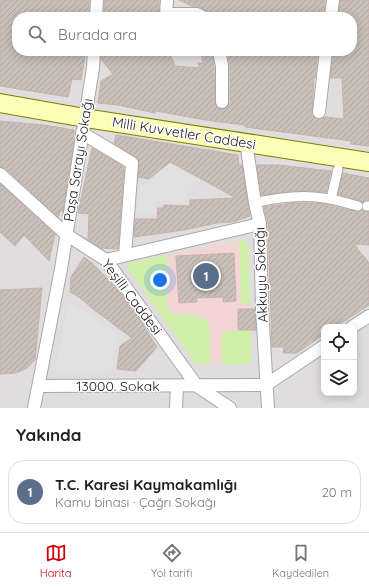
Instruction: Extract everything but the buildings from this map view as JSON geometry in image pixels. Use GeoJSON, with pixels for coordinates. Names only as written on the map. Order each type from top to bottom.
{"type":"FeatureCollection","features":[{"type":"Feature","properties":{"kind":"main road","name":"Milli Kuvvetler Caddesi"},"geometry":{"type":"LineString","coordinates":[[0,103],[84,126],[246,142],[369,162]]}},
{"type":"Feature","properties":{"kind":"street"},"geometry":{"type":"LineString","coordinates":[[97,12],[98,0]]}},
{"type":"Feature","properties":{"kind":"street"},"geometry":{"type":"LineString","coordinates":[[166,12],[167,0]]}},
{"type":"Feature","properties":{"kind":"street"},"geometry":{"type":"LineString","coordinates":[[331,12],[333,0]]}},
{"type":"Feature","properties":{"kind":"street","name":"Paşa Sarayı Sokağı"},"geometry":{"type":"LineString","coordinates":[[34,408],[67,235],[94,56]]}},
{"type":"Feature","properties":{"kind":"street"},"geometry":{"type":"LineString","coordinates":[[220,56],[222,66],[222,102]]}},
{"type":"Feature","properties":{"kind":"street"},"geometry":{"type":"LineString","coordinates":[[319,112],[325,56]]}},
{"type":"Feature","properties":{"kind":"street"},"geometry":{"type":"LineString","coordinates":[[84,126],[132,162],[125,255]]}},
{"type":"Feature","properties":{"kind":"street","name":"Akkuyu Sokağı"},"geometry":{"type":"LineString","coordinates":[[246,142],[255,203],[260,224],[262,308],[268,408]]}},
{"type":"Feature","properties":{"kind":"street"},"geometry":{"type":"LineString","coordinates":[[332,199],[338,169]]}},
{"type":"Feature","properties":{"kind":"street","name":"Yeşilli Caddesi"},"geometry":{"type":"LineString","coordinates":[[0,174],[67,235],[106,260],[197,386]]}},
{"type":"Feature","properties":{"kind":"street"},"geometry":{"type":"LineString","coordinates":[[255,203],[274,198],[302,197],[332,199],[364,206]]}},
{"type":"Feature","properties":{"kind":"street"},"geometry":{"type":"LineString","coordinates":[[106,260],[260,224]]}},
{"type":"Feature","properties":{"kind":"street"},"geometry":{"type":"LineString","coordinates":[[357,324],[369,316]]}},
{"type":"Feature","properties":{"kind":"street"},"geometry":{"type":"LineString","coordinates":[[266,385],[321,348]]}},
{"type":"Feature","properties":{"kind":"street","name":"13000. Sokak"},"geometry":{"type":"LineString","coordinates":[[39,386],[266,385]]}},
{"type":"Feature","properties":{"kind":"street"},"geometry":{"type":"LineString","coordinates":[[26,408],[39,386]]}},
{"type":"Feature","properties":{"kind":"street"},"geometry":{"type":"LineString","coordinates":[[176,408],[177,386]]}},
{"type":"Feature","properties":{"kind":"street"},"geometry":{"type":"LineString","coordinates":[[197,386],[230,408]]}},
{"type":"Feature","properties":{"kind":"shaded area"},"geometry":{"type":"Polygon","coordinates":[[[0,0],[369,0],[369,408],[0,408],[0,0]]]}},
{"type":"Feature","properties":{"kind":"shaded area"},"geometry":{"type":"Polygon","coordinates":[[[171,163],[196,180],[183,202],[156,201],[155,215],[137,214],[139,189],[171,163]]]}},
{"type":"Feature","properties":{"kind":"shaded area"},"geometry":{"type":"Polygon","coordinates":[[[239,240],[244,241],[249,245],[251,364],[196,364],[128,269],[129,263],[239,240]]]}},
{"type":"Feature","properties":{"kind":"shaded area"},"geometry":{"type":"Polygon","coordinates":[[[69,301],[120,336],[111,371],[55,371],[69,301]]]}},
{"type":"Feature","properties":{"kind":"green space"},"geometry":{"type":"Polygon","coordinates":[[[239,240],[244,241],[249,245],[250,303],[241,304],[239,240]]]}},
{"type":"Feature","properties":{"kind":"green space"},"geometry":{"type":"Polygon","coordinates":[[[167,255],[167,307],[172,313],[192,315],[206,319],[209,325],[211,364],[196,364],[128,269],[129,263],[167,255]]]}},
{"type":"Feature","properties":{"kind":"green space"},"geometry":{"type":"Polygon","coordinates":[[[251,330],[251,364],[222,364],[221,338],[225,331],[251,330]]]}},
{"type":"Feature","properties":{"kind":"place","name":"T.C. Karesi Kaymakamlığı"},"geometry":{"type":"Point","coordinates":[206,276]}}]}
